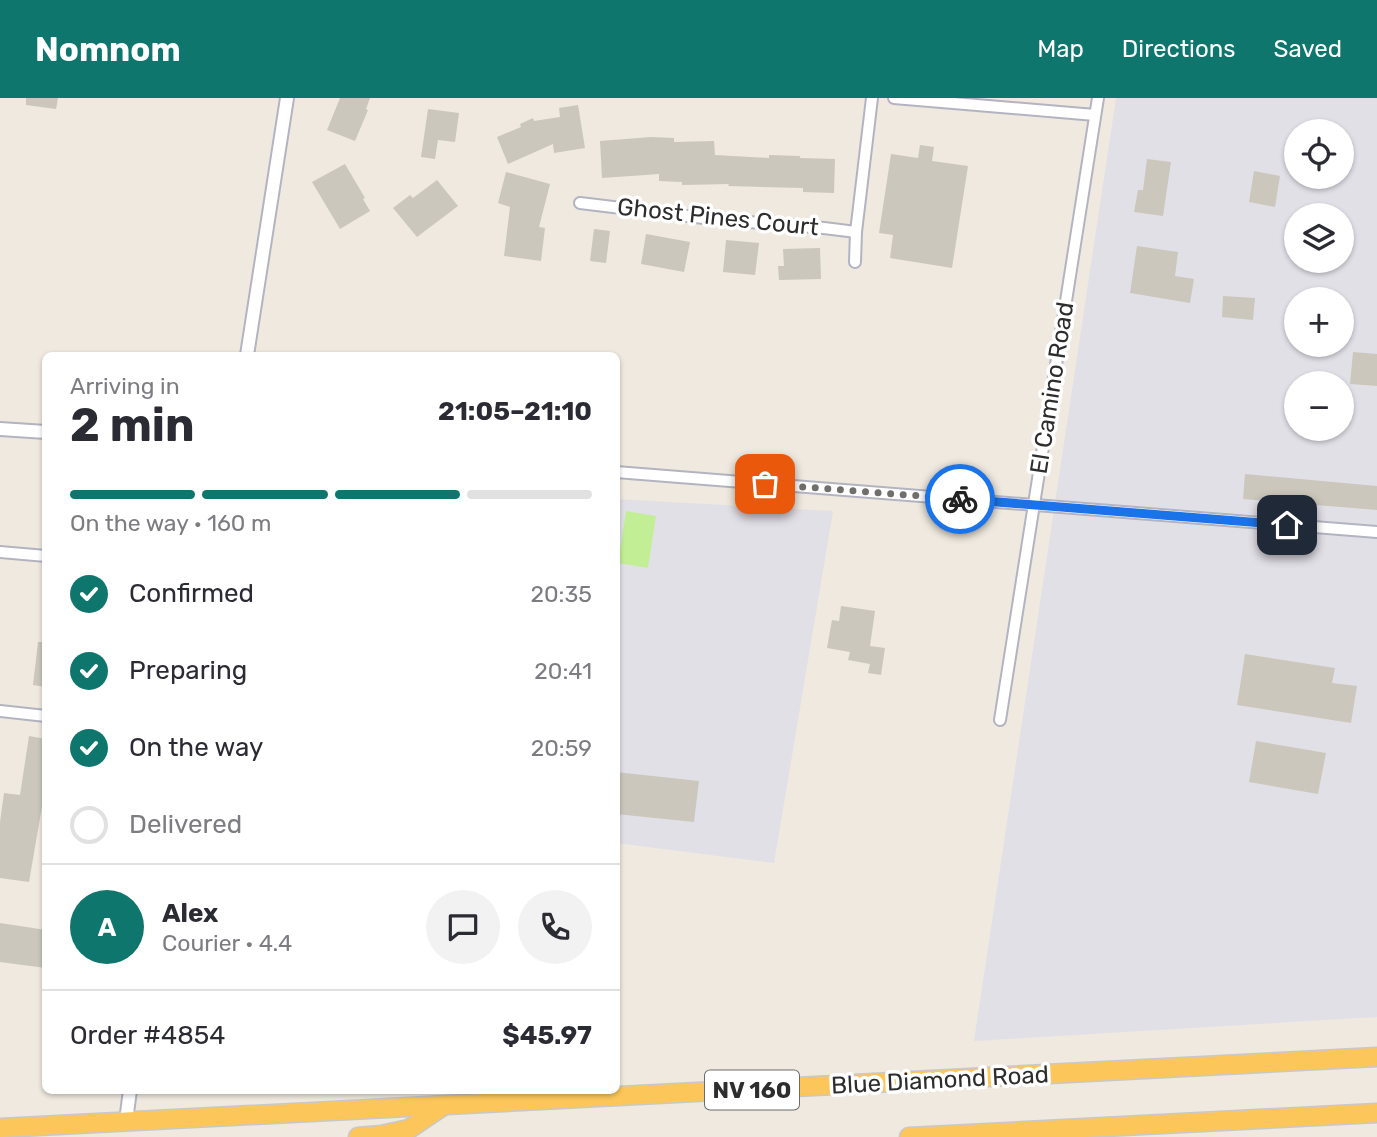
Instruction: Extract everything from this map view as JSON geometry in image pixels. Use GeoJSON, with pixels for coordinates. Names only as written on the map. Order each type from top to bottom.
{"type":"FeatureCollection","features":[{"type":"Feature","properties":{"kind":"highway","name":"Blue Diamond Road"},"geometry":{"type":"LineString","coordinates":[[0,1128],[125,1129],[443,1106],[1377,1057]]}},
{"type":"Feature","properties":{"kind":"highway"},"geometry":{"type":"LineString","coordinates":[[358,1137],[409,1129],[443,1106]]}},
{"type":"Feature","properties":{"kind":"highway"},"geometry":{"type":"LineString","coordinates":[[909,1137],[1377,1113]]}},
{"type":"Feature","properties":{"kind":"street"},"geometry":{"type":"LineString","coordinates":[[247,352],[287,98]]}},
{"type":"Feature","properties":{"kind":"street"},"geometry":{"type":"LineString","coordinates":[[855,262],[872,98]]}},
{"type":"Feature","properties":{"kind":"street"},"geometry":{"type":"LineString","coordinates":[[894,98],[1095,115]]}},
{"type":"Feature","properties":{"kind":"street","name":"El Camino Road"},"geometry":{"type":"LineString","coordinates":[[1000,720],[1098,98]]}},
{"type":"Feature","properties":{"kind":"street","name":"Ghost Pines Court"},"geometry":{"type":"LineString","coordinates":[[580,203],[712,219],[856,232]]}},
{"type":"Feature","properties":{"kind":"street"},"geometry":{"type":"LineString","coordinates":[[0,429],[42,432]]}},
{"type":"Feature","properties":{"kind":"street"},"geometry":{"type":"LineString","coordinates":[[620,472],[1377,533]]}},
{"type":"Feature","properties":{"kind":"street"},"geometry":{"type":"LineString","coordinates":[[0,552],[42,556]]}},
{"type":"Feature","properties":{"kind":"street"},"geometry":{"type":"LineString","coordinates":[[0,711],[42,716]]}},
{"type":"Feature","properties":{"kind":"street"},"geometry":{"type":"LineString","coordinates":[[125,1129],[129,1094]]}},
{"type":"Feature","properties":{"kind":"shaded area"},"geometry":{"type":"Polygon","coordinates":[[[1116,98],[1377,98],[1377,1017],[974,1041],[1116,98]]]}},
{"type":"Feature","properties":{"kind":"shaded area"},"geometry":{"type":"Polygon","coordinates":[[[620,499],[833,511],[774,863],[620,844],[620,499]]]}},
{"type":"Feature","properties":{"kind":"green space"},"geometry":{"type":"Polygon","coordinates":[[[626,511],[656,516],[648,568],[620,563],[626,511]]]}},
{"type":"Feature","properties":{"kind":"building"},"geometry":{"type":"Polygon","coordinates":[[[26,98],[58,98],[56,109],[26,105],[26,98]]]}},
{"type":"Feature","properties":{"kind":"building"},"geometry":{"type":"Polygon","coordinates":[[[340,98],[370,98],[355,141],[327,130],[340,98]]]}},
{"type":"Feature","properties":{"kind":"building"},"geometry":{"type":"Polygon","coordinates":[[[578,105],[585,148],[554,153],[553,144],[508,164],[497,137],[521,127],[520,124],[533,118],[534,121],[560,117],[559,108],[578,105]]]}},
{"type":"Feature","properties":{"kind":"building"},"geometry":{"type":"Polygon","coordinates":[[[428,109],[459,113],[455,142],[438,140],[435,159],[421,157],[428,109]]]}},
{"type":"Feature","properties":{"kind":"building"},"geometry":{"type":"Polygon","coordinates":[[[674,138],[674,142],[714,141],[715,155],[835,159],[834,193],[803,192],[803,188],[728,186],[729,184],[682,185],[682,182],[659,181],[659,174],[602,178],[600,141],[674,138]]]}},
{"type":"Feature","properties":{"kind":"building"},"geometry":{"type":"Polygon","coordinates":[[[920,145],[934,147],[932,161],[968,166],[952,268],[890,258],[893,235],[879,233],[891,154],[918,158],[920,145]]]}},
{"type":"Feature","properties":{"kind":"building"},"geometry":{"type":"Polygon","coordinates":[[[1147,159],[1171,162],[1163,216],[1134,212],[1138,190],[1143,190],[1147,159]]]}},
{"type":"Feature","properties":{"kind":"building"},"geometry":{"type":"Polygon","coordinates":[[[345,164],[370,211],[340,229],[312,182],[345,164]]]}},
{"type":"Feature","properties":{"kind":"building"},"geometry":{"type":"Polygon","coordinates":[[[1254,171],[1280,176],[1275,207],[1249,202],[1254,171]]]}},
{"type":"Feature","properties":{"kind":"building"},"geometry":{"type":"Polygon","coordinates":[[[506,172],[550,184],[539,227],[545,228],[541,261],[504,256],[510,207],[498,203],[506,172]]]}},
{"type":"Feature","properties":{"kind":"building"},"geometry":{"type":"Polygon","coordinates":[[[437,180],[458,206],[417,237],[393,208],[410,195],[413,198],[437,180]]]}},
{"type":"Feature","properties":{"kind":"building"},"geometry":{"type":"Polygon","coordinates":[[[594,229],[610,231],[606,263],[590,261],[594,229]]]}},
{"type":"Feature","properties":{"kind":"building"},"geometry":{"type":"Polygon","coordinates":[[[646,234],[690,242],[684,272],[641,264],[646,234]]]}},
{"type":"Feature","properties":{"kind":"building"},"geometry":{"type":"Polygon","coordinates":[[[726,240],[759,243],[755,275],[723,272],[726,240]]]}},
{"type":"Feature","properties":{"kind":"building"},"geometry":{"type":"Polygon","coordinates":[[[1137,246],[1178,252],[1175,276],[1194,279],[1190,303],[1130,293],[1137,246]]]}},
{"type":"Feature","properties":{"kind":"building"},"geometry":{"type":"Polygon","coordinates":[[[820,248],[821,279],[779,280],[778,266],[784,266],[783,249],[820,248]]]}},
{"type":"Feature","properties":{"kind":"building"},"geometry":{"type":"Polygon","coordinates":[[[1223,296],[1255,298],[1253,320],[1222,317],[1223,296]]]}},
{"type":"Feature","properties":{"kind":"building"},"geometry":{"type":"Polygon","coordinates":[[[1354,352],[1377,354],[1377,386],[1354,384],[1354,371],[1351,371],[1354,352]]]}},
{"type":"Feature","properties":{"kind":"building"},"geometry":{"type":"Polygon","coordinates":[[[1245,474],[1377,486],[1377,510],[1243,499],[1245,474]]]}},
{"type":"Feature","properties":{"kind":"building"},"geometry":{"type":"Polygon","coordinates":[[[841,606],[875,611],[870,646],[885,648],[881,675],[868,673],[870,664],[848,660],[850,652],[827,648],[832,620],[839,621],[841,606]]]}},
{"type":"Feature","properties":{"kind":"building"},"geometry":{"type":"Polygon","coordinates":[[[38,642],[42,642],[42,686],[33,685],[38,642]]]}},
{"type":"Feature","properties":{"kind":"building"},"geometry":{"type":"Polygon","coordinates":[[[1245,654],[1335,668],[1332,683],[1357,686],[1351,723],[1237,705],[1245,654]]]}},
{"type":"Feature","properties":{"kind":"building"},"geometry":{"type":"Polygon","coordinates":[[[29,736],[42,738],[42,806],[29,882],[0,878],[0,822],[4,793],[20,795],[29,736]]]}},
{"type":"Feature","properties":{"kind":"building"},"geometry":{"type":"Polygon","coordinates":[[[1256,741],[1326,753],[1318,794],[1249,782],[1256,741]]]}},
{"type":"Feature","properties":{"kind":"building"},"geometry":{"type":"Polygon","coordinates":[[[620,772],[699,781],[694,822],[620,814],[620,772]]]}},
{"type":"Feature","properties":{"kind":"building"},"geometry":{"type":"Polygon","coordinates":[[[0,923],[42,929],[42,967],[0,962],[0,923]]]}},
{"type":"Feature","properties":{"kind":"way so far"},"geometry":{"type":"LineString","coordinates":[[765,484],[960,499]]}},
{"type":"Feature","properties":{"kind":"route"},"geometry":{"type":"LineString","coordinates":[[960,499],[1287,525]]}}]}
